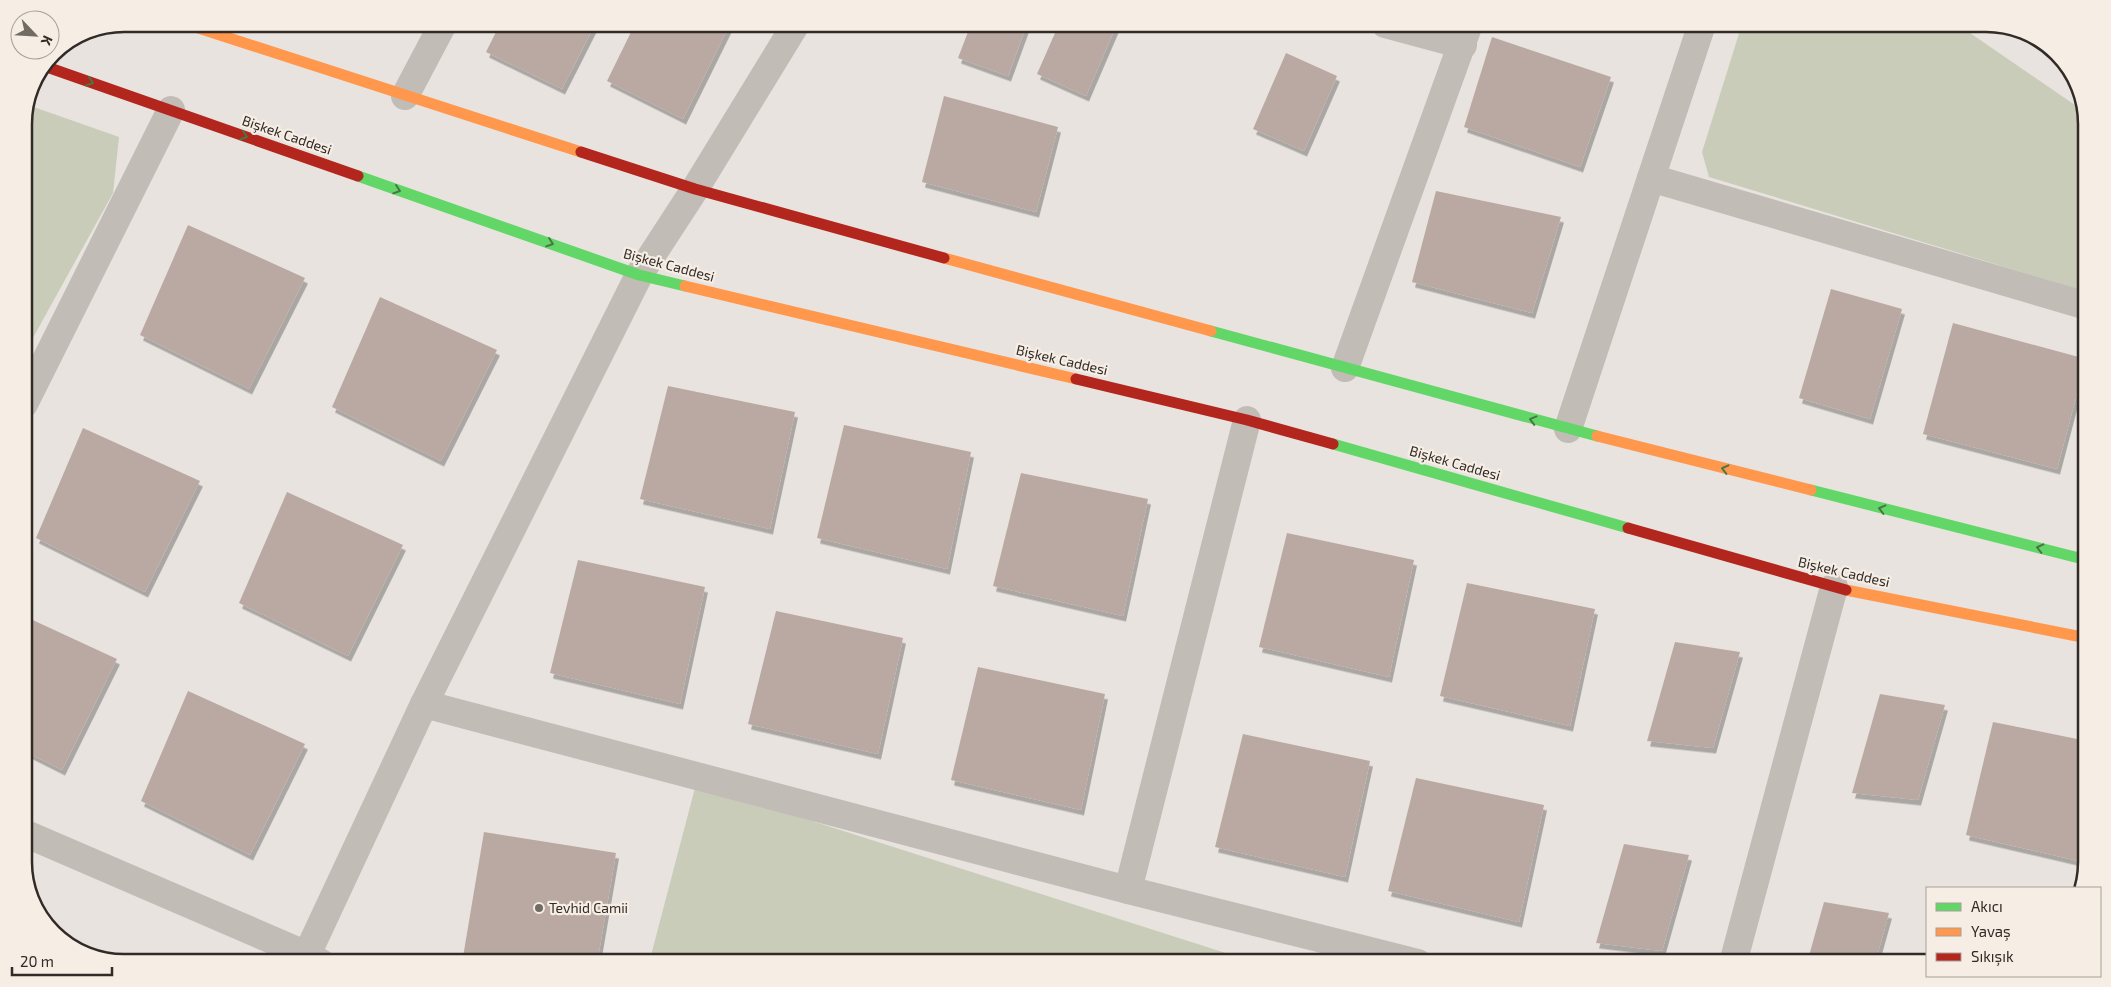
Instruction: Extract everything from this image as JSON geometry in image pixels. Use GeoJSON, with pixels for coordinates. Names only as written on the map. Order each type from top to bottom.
{"type":"FeatureCollection","features":[{"type":"Feature","properties":{"kind":"street"},"geometry":{"type":"LineString","coordinates":[[210,32],[695,189],[1568,429],[2078,558]]}},
{"type":"Feature","properties":{"kind":"street"},"geometry":{"type":"LineString","coordinates":[[405,96],[439,32]]}},
{"type":"Feature","properties":{"kind":"street"},"geometry":{"type":"LineString","coordinates":[[313,954],[424,704],[639,275],[695,189],[791,32]]}},
{"type":"Feature","properties":{"kind":"street"},"geometry":{"type":"LineString","coordinates":[[1345,368],[1466,34],[1450,32]]}},
{"type":"Feature","properties":{"kind":"street"},"geometry":{"type":"LineString","coordinates":[[1568,429],[1699,32]]}},
{"type":"Feature","properties":{"kind":"street","name":"Bişkek Caddesi"},"geometry":{"type":"LineString","coordinates":[[51,69],[639,275],[1247,420],[1834,587],[2078,636]]}},
{"type":"Feature","properties":{"kind":"street"},"geometry":{"type":"LineString","coordinates":[[33,386],[171,110]]}},
{"type":"Feature","properties":{"kind":"street"},"geometry":{"type":"LineString","coordinates":[[1651,178],[2078,303]]}},
{"type":"Feature","properties":{"kind":"street"},"geometry":{"type":"LineString","coordinates":[[1128,890],[1247,420]]}},
{"type":"Feature","properties":{"kind":"street"},"geometry":{"type":"LineString","coordinates":[[1736,954],[1834,587]]}},
{"type":"Feature","properties":{"kind":"street"},"geometry":{"type":"LineString","coordinates":[[424,704],[1128,890],[1382,954]]}},
{"type":"Feature","properties":{"kind":"street"},"geometry":{"type":"LineString","coordinates":[[33,837],[294,954]]}},
{"type":"Feature","properties":{"kind":"green space"},"geometry":{"type":"Polygon","coordinates":[[[1740,32],[1969,32],[2077,106],[2078,289],[1709,177],[1702,152],[1740,32]]]}},
{"type":"Feature","properties":{"kind":"green space"},"geometry":{"type":"Polygon","coordinates":[[[34,107],[119,137],[113,193],[33,338],[34,107]]]}},
{"type":"Feature","properties":{"kind":"green space"},"geometry":{"type":"Polygon","coordinates":[[[696,784],[1229,954],[651,954],[696,784]]]}},
{"type":"Feature","properties":{"kind":"building"},"geometry":{"type":"Polygon","coordinates":[[[496,32],[591,32],[562,89],[486,52],[496,32]]]}},
{"type":"Feature","properties":{"kind":"building"},"geometry":{"type":"Polygon","coordinates":[[[631,32],[726,32],[683,119],[607,81],[631,32]]]}},
{"type":"Feature","properties":{"kind":"building"},"geometry":{"type":"Polygon","coordinates":[[[968,32],[1024,32],[1008,76],[958,58],[968,32]]]}},
{"type":"Feature","properties":{"kind":"building"},"geometry":{"type":"Polygon","coordinates":[[[1055,32],[1114,32],[1086,96],[1037,74],[1055,32]]]}},
{"type":"Feature","properties":{"kind":"building"},"geometry":{"type":"Polygon","coordinates":[[[1492,37],[1611,77],[1580,167],[1464,127],[1492,37]]]}},
{"type":"Feature","properties":{"kind":"building"},"geometry":{"type":"Polygon","coordinates":[[[1286,53],[1337,76],[1304,151],[1253,129],[1286,53]]]}},
{"type":"Feature","properties":{"kind":"building"},"geometry":{"type":"Polygon","coordinates":[[[944,96],[1058,127],[1036,212],[922,182],[944,96]]]}},
{"type":"Feature","properties":{"kind":"building"},"geometry":{"type":"Polygon","coordinates":[[[1436,191],[1561,217],[1532,313],[1412,282],[1436,191]]]}},
{"type":"Feature","properties":{"kind":"building"},"geometry":{"type":"Polygon","coordinates":[[[188,225],[305,278],[249,389],[140,335],[188,225]]]}},
{"type":"Feature","properties":{"kind":"building"},"geometry":{"type":"Polygon","coordinates":[[[1831,289],[1902,309],[1870,419],[1799,398],[1831,289]]]}},
{"type":"Feature","properties":{"kind":"building"},"geometry":{"type":"Polygon","coordinates":[[[380,297],[497,350],[441,461],[332,407],[380,297]]]}},
{"type":"Feature","properties":{"kind":"building"},"geometry":{"type":"Polygon","coordinates":[[[1953,323],[2078,357],[2078,389],[2057,469],[1923,434],[1953,323]]]}},
{"type":"Feature","properties":{"kind":"building"},"geometry":{"type":"Polygon","coordinates":[[[668,386],[795,412],[770,529],[640,499],[668,386]]]}},
{"type":"Feature","properties":{"kind":"building"},"geometry":{"type":"Polygon","coordinates":[[[844,425],[971,452],[947,569],[817,538],[844,425]]]}},
{"type":"Feature","properties":{"kind":"building"},"geometry":{"type":"Polygon","coordinates":[[[83,428],[200,481],[145,592],[36,538],[83,428]]]}},
{"type":"Feature","properties":{"kind":"building"},"geometry":{"type":"Polygon","coordinates":[[[1021,473],[1148,499],[1123,616],[993,586],[1021,473]]]}},
{"type":"Feature","properties":{"kind":"building"},"geometry":{"type":"Polygon","coordinates":[[[287,492],[403,545],[348,656],[239,603],[287,492]]]}},
{"type":"Feature","properties":{"kind":"building"},"geometry":{"type":"Polygon","coordinates":[[[1287,533],[1414,560],[1389,677],[1259,647],[1287,533]]]}},
{"type":"Feature","properties":{"kind":"building"},"geometry":{"type":"Polygon","coordinates":[[[578,560],[705,587],[680,704],[550,673],[578,560]]]}},
{"type":"Feature","properties":{"kind":"building"},"geometry":{"type":"Polygon","coordinates":[[[1467,583],[1595,609],[1570,726],[1440,696],[1467,583]]]}},
{"type":"Feature","properties":{"kind":"building"},"geometry":{"type":"Polygon","coordinates":[[[776,611],[903,638],[878,754],[748,724],[776,611]]]}},
{"type":"Feature","properties":{"kind":"building"},"geometry":{"type":"Polygon","coordinates":[[[33,620],[117,659],[62,770],[33,756],[33,620]]]}},
{"type":"Feature","properties":{"kind":"building"},"geometry":{"type":"Polygon","coordinates":[[[1675,642],[1740,652],[1713,748],[1647,741],[1675,642]]]}},
{"type":"Feature","properties":{"kind":"building"},"geometry":{"type":"Polygon","coordinates":[[[978,667],[1105,694],[1081,810],[951,780],[978,667]]]}},
{"type":"Feature","properties":{"kind":"building"},"geometry":{"type":"Polygon","coordinates":[[[188,691],[305,744],[250,855],[141,801],[188,691]]]}},
{"type":"Feature","properties":{"kind":"building"},"geometry":{"type":"Polygon","coordinates":[[[1880,694],[1945,705],[1918,800],[1852,793],[1880,694]]]}},
{"type":"Feature","properties":{"kind":"building"},"geometry":{"type":"Polygon","coordinates":[[[1993,722],[2078,739],[2078,861],[1966,835],[1993,722]]]}},
{"type":"Feature","properties":{"kind":"building"},"geometry":{"type":"Polygon","coordinates":[[[1243,734],[1370,761],[1345,877],[1215,847],[1243,734]]]}},
{"type":"Feature","properties":{"kind":"building"},"geometry":{"type":"Polygon","coordinates":[[[1416,778],[1544,805],[1519,922],[1388,891],[1416,778]]]}},
{"type":"Feature","properties":{"kind":"building","name":"Tevhid Camii"},"geometry":{"type":"Polygon","coordinates":[[[484,832],[616,853],[599,954],[464,954],[484,832]]]}},
{"type":"Feature","properties":{"kind":"building"},"geometry":{"type":"Polygon","coordinates":[[[1624,844],[1689,855],[1662,951],[1596,943],[1624,844]]]}},
{"type":"Feature","properties":{"kind":"building"},"geometry":{"type":"Polygon","coordinates":[[[1824,902],[1889,913],[1878,954],[1810,954],[1824,902]]]}},
{"type":"Feature","properties":{"kind":"traffic: fast"},"geometry":{"type":"LineString","coordinates":[[358,176],[639,275],[685,286]]}},
{"type":"Feature","properties":{"kind":"traffic: fast"},"geometry":{"type":"LineString","coordinates":[[1211,331],[1597,436]]}},
{"type":"Feature","properties":{"kind":"traffic: fast"},"geometry":{"type":"LineString","coordinates":[[1333,444],[1628,528]]}},
{"type":"Feature","properties":{"kind":"traffic: fast"},"geometry":{"type":"LineString","coordinates":[[1811,490],[2078,558]]}},
{"type":"Feature","properties":{"kind":"traffic: slow"},"geometry":{"type":"LineString","coordinates":[[211,32],[581,152]]}},
{"type":"Feature","properties":{"kind":"traffic: slow"},"geometry":{"type":"LineString","coordinates":[[944,258],[1211,331]]}},
{"type":"Feature","properties":{"kind":"traffic: slow"},"geometry":{"type":"LineString","coordinates":[[685,286],[1076,379]]}},
{"type":"Feature","properties":{"kind":"traffic: slow"},"geometry":{"type":"LineString","coordinates":[[1597,436],[1811,490]]}},
{"type":"Feature","properties":{"kind":"traffic: slow"},"geometry":{"type":"LineString","coordinates":[[1846,590],[2078,636]]}},
{"type":"Feature","properties":{"kind":"traffic: jam"},"geometry":{"type":"LineString","coordinates":[[51,69],[358,176]]}},
{"type":"Feature","properties":{"kind":"traffic: jam"},"geometry":{"type":"LineString","coordinates":[[581,152],[695,189],[944,258]]}},
{"type":"Feature","properties":{"kind":"traffic: jam"},"geometry":{"type":"LineString","coordinates":[[1076,379],[1247,420],[1333,444]]}},
{"type":"Feature","properties":{"kind":"traffic: jam"},"geometry":{"type":"LineString","coordinates":[[1628,528],[1846,590]]}},
{"type":"Feature","properties":{"kind":"place","name":"Tevhid Camii"},"geometry":{"type":"Point","coordinates":[539,908]}}]}
